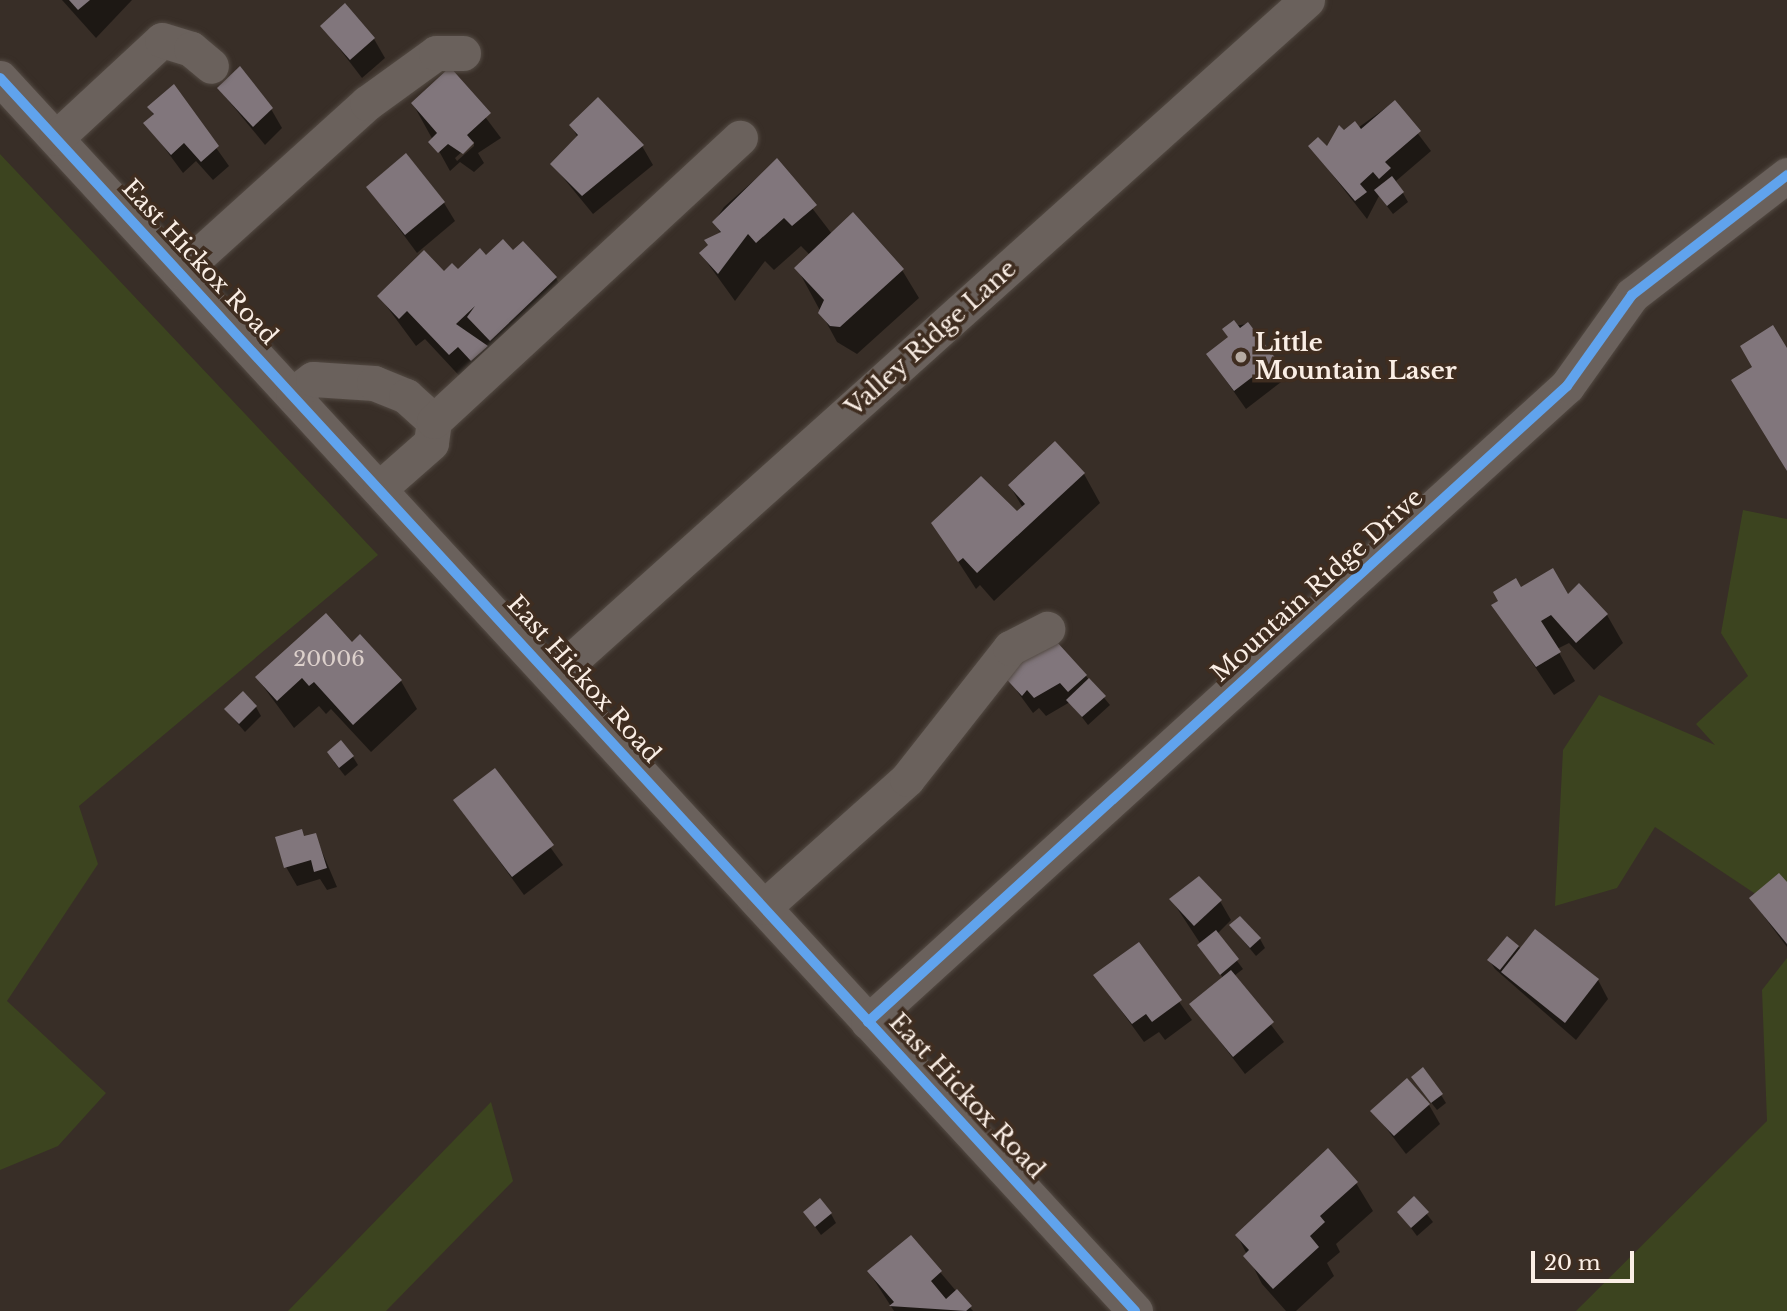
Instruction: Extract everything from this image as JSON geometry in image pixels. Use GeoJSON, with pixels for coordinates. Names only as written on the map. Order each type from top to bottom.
{"type":"FeatureCollection","features":[{"type":"Feature","properties":{"kind":"street","name":"Valley Ridge Lane"},"geometry":{"type":"LineString","coordinates":[[554,676],[1307,0]]}},
{"type":"Feature","properties":{"kind":"street"},"geometry":{"type":"LineString","coordinates":[[56,138],[162,40],[191,49],[211,66]]}},
{"type":"Feature","properties":{"kind":"street"},"geometry":{"type":"LineString","coordinates":[[180,272],[367,103],[436,53],[463,53]]}},
{"type":"Feature","properties":{"kind":"street","name":"East Hickox Road"},"geometry":{"type":"LineString","coordinates":[[0,78],[554,676],[1135,1311]]}},
{"type":"Feature","properties":{"kind":"street"},"geometry":{"type":"LineString","coordinates":[[380,488],[431,443],[434,421],[740,138]]}},
{"type":"Feature","properties":{"kind":"street","name":"Mountain Ridge Drive"},"geometry":{"type":"LineString","coordinates":[[868,1021],[1567,386],[1632,295],[1787,175]]}},
{"type":"Feature","properties":{"kind":"street"},"geometry":{"type":"LineString","coordinates":[[293,394],[313,379],[374,383],[405,396],[434,421]]}},
{"type":"Feature","properties":{"kind":"street"},"geometry":{"type":"LineString","coordinates":[[764,907],[908,779],[1010,648],[1047,629]]}},
{"type":"Feature","properties":{"kind":"green space"},"geometry":{"type":"Polygon","coordinates":[[[0,154],[378,555],[79,806],[98,864],[7,1001],[106,1093],[58,1146],[0,1170],[0,154]]]}},
{"type":"Feature","properties":{"kind":"green space"},"geometry":{"type":"Polygon","coordinates":[[[1743,510],[1787,519],[1787,915],[1655,827],[1617,888],[1555,906],[1563,750],[1599,695],[1715,745],[1696,724],[1748,676],[1721,633],[1743,510]]]}},
{"type":"Feature","properties":{"kind":"green space"},"geometry":{"type":"Polygon","coordinates":[[[1787,958],[1787,1311],[1576,1311],[1767,1121],[1762,990],[1787,958]]]}},
{"type":"Feature","properties":{"kind":"green space"},"geometry":{"type":"Polygon","coordinates":[[[491,1102],[513,1181],[386,1311],[288,1311],[491,1102]]]}},
{"type":"Feature","properties":{"kind":"building"},"geometry":{"type":"Polygon","coordinates":[[[69,0],[90,0],[78,10],[69,0]]]}},
{"type":"Feature","properties":{"kind":"building"},"geometry":{"type":"Polygon","coordinates":[[[345,3],[375,38],[350,60],[320,26],[345,3]]]}},
{"type":"Feature","properties":{"kind":"building"},"geometry":{"type":"Polygon","coordinates":[[[240,66],[273,108],[253,127],[217,88],[240,66]]]}},
{"type":"Feature","properties":{"kind":"building"},"geometry":{"type":"Polygon","coordinates":[[[450,67],[491,113],[467,135],[474,143],[463,154],[448,144],[438,153],[428,142],[437,133],[411,103],[450,67]]]}},
{"type":"Feature","properties":{"kind":"building"},"geometry":{"type":"Polygon","coordinates":[[[174,84],[219,146],[201,162],[184,143],[171,155],[143,123],[154,114],[147,107],[174,84]]]}},
{"type":"Feature","properties":{"kind":"building"},"geometry":{"type":"Polygon","coordinates":[[[598,97],[644,145],[582,196],[550,164],[578,135],[569,125],[598,97]]]}},
{"type":"Feature","properties":{"kind":"building"},"geometry":{"type":"Polygon","coordinates":[[[1395,100],[1421,131],[1385,162],[1391,168],[1379,179],[1373,172],[1360,184],[1367,192],[1355,201],[1308,146],[1318,137],[1327,146],[1339,125],[1344,130],[1355,121],[1361,129],[1395,100]]]}},
{"type":"Feature","properties":{"kind":"building"},"geometry":{"type":"Polygon","coordinates":[[[406,153],[445,202],[405,235],[366,187],[406,153]]]}},
{"type":"Feature","properties":{"kind":"building"},"geometry":{"type":"Polygon","coordinates":[[[777,158],[817,205],[792,226],[784,218],[756,243],[748,234],[718,274],[699,253],[708,245],[704,240],[721,232],[712,222],[777,158]]]}},
{"type":"Feature","properties":{"kind":"building"},"geometry":{"type":"Polygon","coordinates":[[[1392,176],[1404,192],[1387,206],[1374,190],[1392,176]]]}},
{"type":"Feature","properties":{"kind":"building"},"geometry":{"type":"Polygon","coordinates":[[[853,212],[904,269],[840,327],[830,326],[818,313],[824,300],[794,268],[853,212]]]}},
{"type":"Feature","properties":{"kind":"building"},"geometry":{"type":"Polygon","coordinates":[[[503,239],[513,250],[523,241],[557,277],[490,341],[467,317],[475,306],[456,324],[488,346],[471,361],[458,347],[449,355],[407,311],[399,319],[377,296],[424,250],[444,271],[452,263],[458,269],[480,248],[486,255],[503,239]]]}},
{"type":"Feature","properties":{"kind":"building","name":"Little Mountain Laser"},"geometry":{"type":"Polygon","coordinates":[[[1234,320],[1240,328],[1248,322],[1276,359],[1234,391],[1206,354],[1228,337],[1222,329],[1234,320]]]}},
{"type":"Feature","properties":{"kind":"building"},"geometry":{"type":"Polygon","coordinates":[[[1773,325],[1787,348],[1787,471],[1731,380],[1752,367],[1740,346],[1773,325]]]}},
{"type":"Feature","properties":{"kind":"building"},"geometry":{"type":"Polygon","coordinates":[[[1055,441],[1085,473],[977,573],[963,558],[958,562],[931,523],[981,476],[1017,511],[1025,504],[1008,485],[1055,441]]]}},
{"type":"Feature","properties":{"kind":"building"},"geometry":{"type":"Polygon","coordinates":[[[1553,568],[1568,594],[1579,583],[1608,614],[1576,643],[1551,615],[1541,621],[1561,652],[1536,667],[1491,605],[1498,601],[1493,592],[1516,578],[1521,587],[1553,568]]]}},
{"type":"Feature","properties":{"kind":"building"},"geometry":{"type":"Polygon","coordinates":[[[326,613],[352,642],[360,634],[402,680],[353,725],[314,682],[309,686],[302,678],[277,701],[255,677],[326,613]]]}},
{"type":"Feature","properties":{"kind":"building"},"geometry":{"type":"Polygon","coordinates":[[[1046,630],[1087,675],[1068,692],[1060,683],[1034,698],[1027,690],[1022,696],[1000,672],[1046,630]]]}},
{"type":"Feature","properties":{"kind":"building"},"geometry":{"type":"Polygon","coordinates":[[[1089,678],[1106,696],[1082,717],[1066,700],[1089,678]]]}},
{"type":"Feature","properties":{"kind":"building"},"geometry":{"type":"Polygon","coordinates":[[[243,691],[257,706],[239,724],[224,709],[243,691]]]}},
{"type":"Feature","properties":{"kind":"building"},"geometry":{"type":"Polygon","coordinates":[[[341,740],[354,756],[339,768],[327,752],[341,740]]]}},
{"type":"Feature","properties":{"kind":"building"},"geometry":{"type":"Polygon","coordinates":[[[495,768],[554,845],[512,877],[453,800],[495,768]]]}},
{"type":"Feature","properties":{"kind":"building"},"geometry":{"type":"Polygon","coordinates":[[[302,829],[304,836],[316,833],[327,868],[314,872],[311,860],[284,868],[275,837],[302,829]]]}},
{"type":"Feature","properties":{"kind":"building"},"geometry":{"type":"Polygon","coordinates":[[[1779,873],[1787,882],[1787,944],[1749,898],[1779,873]]]}},
{"type":"Feature","properties":{"kind":"building"},"geometry":{"type":"Polygon","coordinates":[[[1199,876],[1222,900],[1194,926],[1169,899],[1199,876]]]}},
{"type":"Feature","properties":{"kind":"building"},"geometry":{"type":"Polygon","coordinates":[[[1240,916],[1261,938],[1250,948],[1229,925],[1240,916]]]}},
{"type":"Feature","properties":{"kind":"building"},"geometry":{"type":"Polygon","coordinates":[[[1535,929],[1599,979],[1565,1023],[1501,972],[1535,929]]]}},
{"type":"Feature","properties":{"kind":"building"},"geometry":{"type":"Polygon","coordinates":[[[1216,930],[1239,959],[1220,975],[1197,945],[1216,930]]]}},
{"type":"Feature","properties":{"kind":"building"},"geometry":{"type":"Polygon","coordinates":[[[1507,936],[1519,946],[1500,970],[1487,960],[1507,936]]]}},
{"type":"Feature","properties":{"kind":"building"},"geometry":{"type":"Polygon","coordinates":[[[1139,942],[1182,1000],[1152,1022],[1146,1014],[1132,1024],[1093,975],[1139,942]]]}},
{"type":"Feature","properties":{"kind":"building"},"geometry":{"type":"Polygon","coordinates":[[[1231,970],[1274,1022],[1233,1057],[1189,1004],[1231,970]]]}},
{"type":"Feature","properties":{"kind":"building"},"geometry":{"type":"Polygon","coordinates":[[[1423,1067],[1443,1094],[1431,1103],[1411,1077],[1423,1067]]]}},
{"type":"Feature","properties":{"kind":"building"},"geometry":{"type":"Polygon","coordinates":[[[1407,1078],[1430,1104],[1394,1136],[1370,1111],[1407,1078]]]}},
{"type":"Feature","properties":{"kind":"building"},"geometry":{"type":"Polygon","coordinates":[[[1328,1148],[1358,1182],[1320,1216],[1325,1222],[1310,1236],[1319,1247],[1273,1289],[1243,1256],[1249,1250],[1235,1235],[1328,1148]]]}},
{"type":"Feature","properties":{"kind":"building"},"geometry":{"type":"Polygon","coordinates":[[[1414,1196],[1429,1212],[1411,1228],[1397,1212],[1414,1196]]]}},
{"type":"Feature","properties":{"kind":"building"},"geometry":{"type":"Polygon","coordinates":[[[820,1198],[832,1213],[815,1227],[803,1212],[820,1198]]]}},
{"type":"Feature","properties":{"kind":"building"},"geometry":{"type":"Polygon","coordinates":[[[911,1235],[942,1271],[931,1281],[946,1299],[957,1289],[972,1306],[966,1311],[889,1306],[894,1302],[867,1271],[911,1235]]]}},
{"type":"Feature","properties":{"kind":"cycle path"},"geometry":{"type":"LineString","coordinates":[[0,78],[1135,1311]]}},
{"type":"Feature","properties":{"kind":"cycle path"},"geometry":{"type":"LineString","coordinates":[[868,1022],[1567,386],[1632,295],[1787,175]]}},
{"type":"Feature","properties":{"kind":"place","name":"Little Mountain Laser"},"geometry":{"type":"Point","coordinates":[1241,357]}}]}
